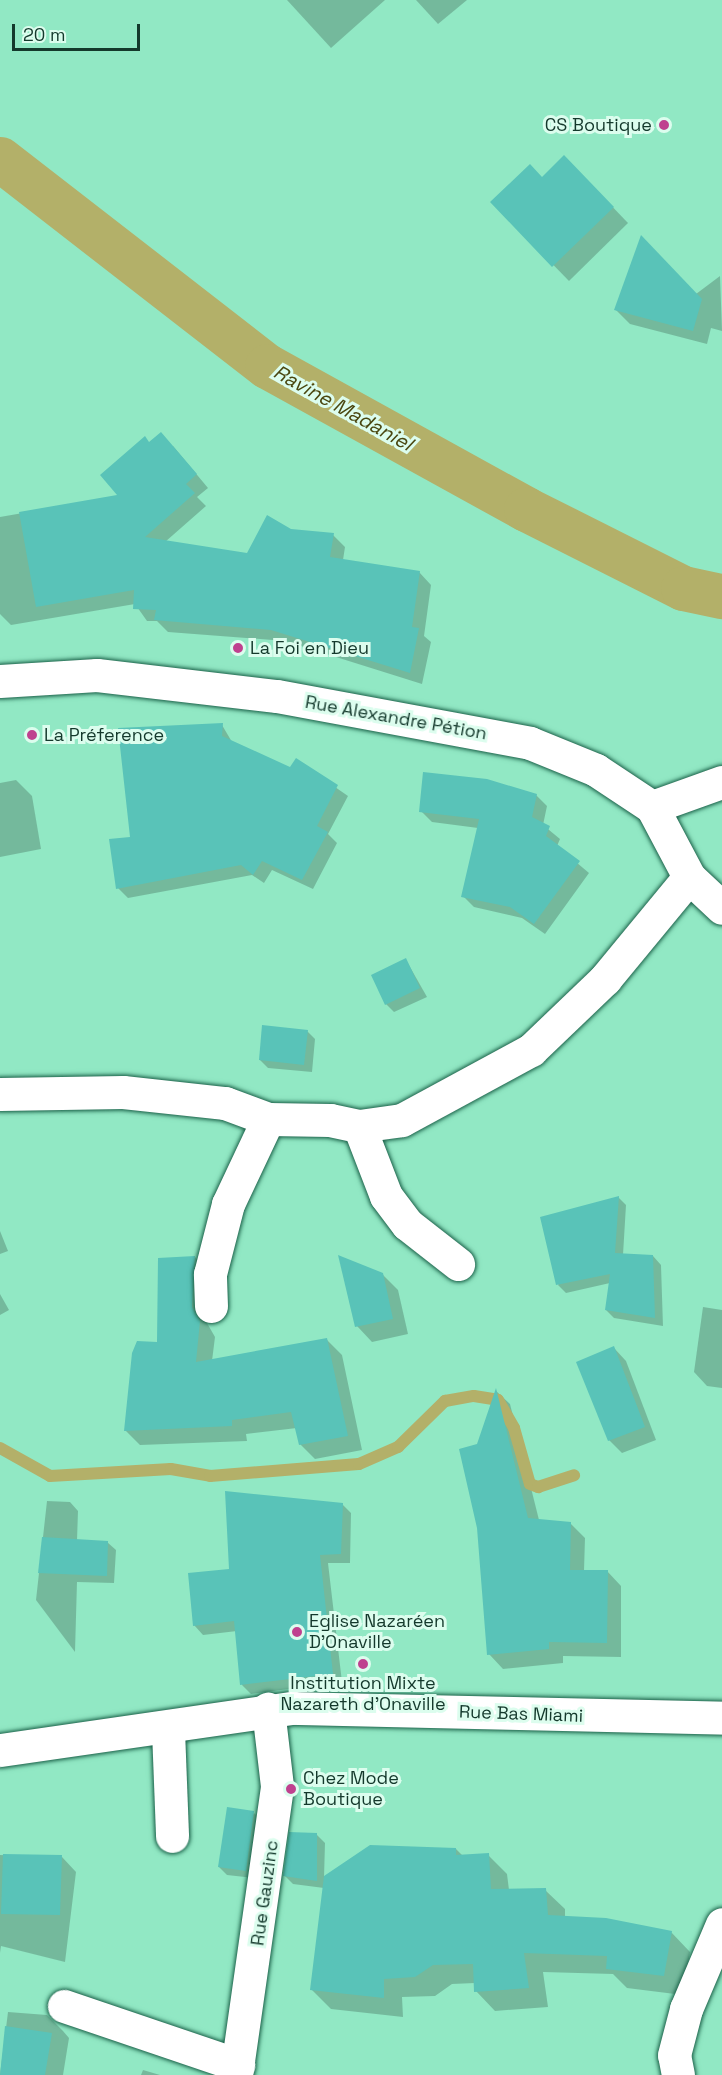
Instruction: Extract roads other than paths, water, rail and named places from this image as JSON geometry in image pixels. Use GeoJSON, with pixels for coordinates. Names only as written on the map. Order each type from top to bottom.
{"type":"FeatureCollection","features":[{"type":"Feature","properties":{"kind":"street","name":"Rue Alexandre Pétion"},"geometry":{"type":"LineString","coordinates":[[0,681],[98,675],[277,696],[530,743],[596,770],[652,807],[689,877],[722,908]]}},
{"type":"Feature","properties":{"kind":"street"},"geometry":{"type":"LineString","coordinates":[[652,807],[722,782]]}},
{"type":"Feature","properties":{"kind":"street"},"geometry":{"type":"LineString","coordinates":[[0,1094],[40,1090],[183,1096],[225,1103],[268,1119],[330,1120],[359,1126],[402,1120],[531,1050],[605,979],[689,877]]}},
{"type":"Feature","properties":{"kind":"street"},"geometry":{"type":"LineString","coordinates":[[211,1306],[210,1274],[228,1204],[268,1119]]}},
{"type":"Feature","properties":{"kind":"street"},"geometry":{"type":"LineString","coordinates":[[359,1126],[386,1196],[407,1224],[458,1264]]}},
{"type":"Feature","properties":{"kind":"street","name":"Rue Bas Miami"},"geometry":{"type":"LineString","coordinates":[[0,1750],[168,1730],[268,1709],[339,1706],[722,1719]]}},
{"type":"Feature","properties":{"kind":"street","name":"Rue Gauzinc"},"geometry":{"type":"LineString","coordinates":[[237,2070],[277,1786],[268,1709]]}},
{"type":"Feature","properties":{"kind":"street"},"geometry":{"type":"LineString","coordinates":[[168,1730],[172,1836]]}},
{"type":"Feature","properties":{"kind":"street"},"geometry":{"type":"LineString","coordinates":[[678,2075],[674,2055],[686,2008],[722,1924]]}},
{"type":"Feature","properties":{"kind":"street"},"geometry":{"type":"LineString","coordinates":[[64,2006],[237,2070]]}},
{"type":"Feature","properties":{"kind":"waterway","name":"Ravine Madaniel"},"geometry":{"type":"LineString","coordinates":[[0,159],[267,366],[526,509],[683,588],[722,596]]}},
{"type":"Feature","properties":{"kind":"waterway"},"geometry":{"type":"LineString","coordinates":[[0,1448],[50,1476],[171,1469],[210,1476],[359,1464],[398,1447],[445,1401],[474,1396],[498,1400],[514,1428],[530,1484],[538,1487],[574,1475]]}},
{"type":"Feature","properties":{"kind":"place","name":"CS Boutique"},"geometry":{"type":"Point","coordinates":[664,125]}},
{"type":"Feature","properties":{"kind":"place","name":"La Foi en Dieu"},"geometry":{"type":"Point","coordinates":[238,648]}},
{"type":"Feature","properties":{"kind":"place","name":"La Préference"},"geometry":{"type":"Point","coordinates":[32,735]}},
{"type":"Feature","properties":{"kind":"place","name":"Eglise Nazaréen D'Onaville"},"geometry":{"type":"Point","coordinates":[297,1632]}},
{"type":"Feature","properties":{"kind":"place","name":"Institution Mixte Nazareth d'Onaville"},"geometry":{"type":"Point","coordinates":[363,1664]}},
{"type":"Feature","properties":{"kind":"place","name":"Chez Mode Boutique"},"geometry":{"type":"Point","coordinates":[291,1789]}}]}
